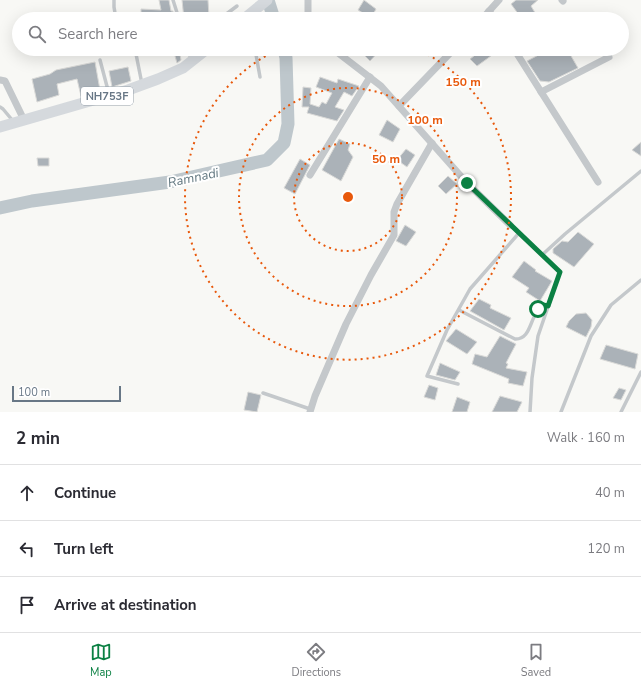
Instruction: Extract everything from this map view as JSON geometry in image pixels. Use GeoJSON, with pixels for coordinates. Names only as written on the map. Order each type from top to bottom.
{"type":"FeatureCollection","features":[{"type":"Feature","properties":{"kind":"main road"},"geometry":{"type":"LineString","coordinates":[[254,12],[263,4]]}},
{"type":"Feature","properties":{"kind":"main road","name":"NH753F"},"geometry":{"type":"LineString","coordinates":[[0,127],[142,85],[176,71],[198,56]]}},
{"type":"Feature","properties":{"kind":"street"},"geometry":{"type":"LineString","coordinates":[[308,0],[308,12]]}},
{"type":"Feature","properties":{"kind":"street"},"geometry":{"type":"LineString","coordinates":[[489,11],[499,0]]}},
{"type":"Feature","properties":{"kind":"street"},"geometry":{"type":"LineString","coordinates":[[342,56],[381,86],[467,183],[510,225]]}},
{"type":"Feature","properties":{"kind":"street"},"geometry":{"type":"LineString","coordinates":[[399,106],[447,56]]}},
{"type":"Feature","properties":{"kind":"street"},"geometry":{"type":"LineString","coordinates":[[518,56],[598,182]]}},
{"type":"Feature","properties":{"kind":"street"},"geometry":{"type":"LineString","coordinates":[[541,92],[609,57]]}},
{"type":"Feature","properties":{"kind":"street"},"geometry":{"type":"LineString","coordinates":[[310,175],[370,77]]}},
{"type":"Feature","properties":{"kind":"street"},"geometry":{"type":"LineString","coordinates":[[0,80],[5,81],[19,121]]}},
{"type":"Feature","properties":{"kind":"street"},"geometry":{"type":"LineString","coordinates":[[310,411],[346,324],[371,275],[394,235],[394,212],[397,204],[432,142]]}},
{"type":"Feature","properties":{"kind":"lane"},"geometry":{"type":"LineString","coordinates":[[114,0],[115,12]]}},
{"type":"Feature","properties":{"kind":"lane"},"geometry":{"type":"LineString","coordinates":[[174,0],[177,12]]}},
{"type":"Feature","properties":{"kind":"lane"},"geometry":{"type":"LineString","coordinates":[[229,12],[237,6]]}},
{"type":"Feature","properties":{"kind":"lane"},"geometry":{"type":"LineString","coordinates":[[136,56],[142,85]]}},
{"type":"Feature","properties":{"kind":"lane"},"geometry":{"type":"LineString","coordinates":[[190,56],[192,61]]}},
{"type":"Feature","properties":{"kind":"lane"},"geometry":{"type":"LineString","coordinates":[[256,56],[260,77]]}},
{"type":"Feature","properties":{"kind":"lane"},"geometry":{"type":"LineString","coordinates":[[100,60],[109,95]]}},
{"type":"Feature","properties":{"kind":"lane"},"geometry":{"type":"LineString","coordinates":[[0,108],[19,121]]}},
{"type":"Feature","properties":{"kind":"lane"},"geometry":{"type":"LineString","coordinates":[[542,256],[565,234],[641,172]]}},
{"type":"Feature","properties":{"kind":"lane"},"geometry":{"type":"LineString","coordinates":[[510,225],[560,272],[538,336],[532,378],[530,412]]}},
{"type":"Feature","properties":{"kind":"lane"},"geometry":{"type":"LineString","coordinates":[[458,384],[427,376],[447,330],[470,290],[519,233]]}},
{"type":"Feature","properties":{"kind":"lane"},"geometry":{"type":"LineString","coordinates":[[561,412],[591,336],[611,305],[641,280]]}},
{"type":"Feature","properties":{"kind":"lane"},"geometry":{"type":"LineString","coordinates":[[459,310],[515,339],[519,339],[526,334],[538,309],[543,305],[548,306]]}},
{"type":"Feature","properties":{"kind":"lane"},"geometry":{"type":"LineString","coordinates":[[621,412],[641,372]]}},
{"type":"Feature","properties":{"kind":"lane"},"geometry":{"type":"LineString","coordinates":[[263,393],[310,411]]}},
{"type":"Feature","properties":{"kind":"building"},"geometry":{"type":"Polygon","coordinates":[[[159,0],[169,0],[171,11],[173,12],[141,12],[141,9],[161,10],[159,0]]]}},
{"type":"Feature","properties":{"kind":"building"},"geometry":{"type":"Polygon","coordinates":[[[182,0],[208,0],[209,12],[183,12],[182,0]]]}},
{"type":"Feature","properties":{"kind":"building"},"geometry":{"type":"Polygon","coordinates":[[[364,0],[376,9],[374,12],[361,12],[358,10],[364,0]]]}},
{"type":"Feature","properties":{"kind":"building"},"geometry":{"type":"Polygon","coordinates":[[[516,0],[538,0],[531,6],[535,12],[517,12],[511,4],[516,0]]]}},
{"type":"Feature","properties":{"kind":"building"},"geometry":{"type":"Polygon","coordinates":[[[175,56],[180,56],[181,60],[177,63],[175,56]]]}},
{"type":"Feature","properties":{"kind":"building"},"geometry":{"type":"Polygon","coordinates":[[[365,56],[375,56],[370,61],[365,56]]]}},
{"type":"Feature","properties":{"kind":"building"},"geometry":{"type":"Polygon","coordinates":[[[474,56],[491,56],[477,66],[470,59],[474,56]]]}},
{"type":"Feature","properties":{"kind":"building"},"geometry":{"type":"Polygon","coordinates":[[[537,56],[571,56],[578,68],[549,82],[540,81],[527,61],[537,56]]]}},
{"type":"Feature","properties":{"kind":"building"},"geometry":{"type":"Polygon","coordinates":[[[95,62],[100,90],[81,96],[77,79],[57,84],[59,95],[37,102],[32,79],[50,74],[56,70],[95,62]]]}},
{"type":"Feature","properties":{"kind":"building"},"geometry":{"type":"Polygon","coordinates":[[[128,67],[131,81],[112,87],[109,71],[128,67]]]}},
{"type":"Feature","properties":{"kind":"building"},"geometry":{"type":"Polygon","coordinates":[[[320,77],[337,83],[338,79],[359,86],[352,96],[344,92],[335,107],[344,110],[337,121],[307,113],[309,107],[302,107],[303,87],[311,88],[310,104],[319,107],[322,102],[326,104],[332,93],[316,87],[320,77]]]}},
{"type":"Feature","properties":{"kind":"building"},"geometry":{"type":"Polygon","coordinates":[[[387,120],[400,129],[393,142],[379,135],[387,120]]]}},
{"type":"Feature","properties":{"kind":"building"},"geometry":{"type":"Polygon","coordinates":[[[339,139],[350,144],[348,150],[353,157],[341,181],[322,170],[339,139]]]}},
{"type":"Feature","properties":{"kind":"building"},"geometry":{"type":"Polygon","coordinates":[[[641,142],[641,156],[632,150],[641,142]]]}},
{"type":"Feature","properties":{"kind":"building"},"geometry":{"type":"Polygon","coordinates":[[[406,149],[415,155],[407,167],[397,160],[406,149]]]}},
{"type":"Feature","properties":{"kind":"building"},"geometry":{"type":"Polygon","coordinates":[[[37,158],[49,158],[49,166],[38,166],[37,158]]]}},
{"type":"Feature","properties":{"kind":"building"},"geometry":{"type":"Polygon","coordinates":[[[300,159],[310,165],[295,194],[284,188],[300,159]]]}},
{"type":"Feature","properties":{"kind":"building"},"geometry":{"type":"Polygon","coordinates":[[[448,176],[457,184],[446,194],[438,186],[448,176]]]}},
{"type":"Feature","properties":{"kind":"building"},"geometry":{"type":"Polygon","coordinates":[[[405,225],[416,232],[406,246],[396,241],[405,225]]]}},
{"type":"Feature","properties":{"kind":"building"},"geometry":{"type":"Polygon","coordinates":[[[578,232],[594,244],[574,267],[553,253],[553,249],[562,241],[568,242],[578,232]]]}},
{"type":"Feature","properties":{"kind":"building"},"geometry":{"type":"Polygon","coordinates":[[[524,261],[536,270],[535,271],[552,281],[540,301],[526,292],[529,288],[512,277],[524,261]]]}},
{"type":"Feature","properties":{"kind":"building"},"geometry":{"type":"Polygon","coordinates":[[[479,299],[491,305],[490,308],[511,318],[504,330],[470,311],[479,299]]]}},
{"type":"Feature","properties":{"kind":"building"},"geometry":{"type":"Polygon","coordinates":[[[586,313],[592,320],[591,327],[586,337],[566,327],[569,321],[576,314],[586,313]]]}},
{"type":"Feature","properties":{"kind":"building"},"geometry":{"type":"Polygon","coordinates":[[[456,329],[477,342],[467,354],[446,341],[456,329]]]}},
{"type":"Feature","properties":{"kind":"building"},"geometry":{"type":"Polygon","coordinates":[[[500,336],[516,344],[506,363],[508,364],[506,368],[527,372],[523,386],[508,383],[509,379],[472,364],[475,354],[487,357],[500,336]]]}},
{"type":"Feature","properties":{"kind":"building"},"geometry":{"type":"Polygon","coordinates":[[[606,345],[638,354],[635,369],[600,359],[606,345]]]}},
{"type":"Feature","properties":{"kind":"building"},"geometry":{"type":"Polygon","coordinates":[[[440,363],[460,372],[455,380],[436,375],[440,363]]]}},
{"type":"Feature","properties":{"kind":"building"},"geometry":{"type":"Polygon","coordinates":[[[429,385],[438,388],[435,400],[424,397],[429,385]]]}},
{"type":"Feature","properties":{"kind":"building"},"geometry":{"type":"Polygon","coordinates":[[[619,388],[626,390],[621,400],[613,398],[619,388]]]}},
{"type":"Feature","properties":{"kind":"building"},"geometry":{"type":"Polygon","coordinates":[[[248,392],[261,395],[257,412],[244,410],[248,392]]]}},
{"type":"Feature","properties":{"kind":"building"},"geometry":{"type":"Polygon","coordinates":[[[500,396],[522,402],[517,412],[492,412],[500,396]]]}},
{"type":"Feature","properties":{"kind":"building"},"geometry":{"type":"Polygon","coordinates":[[[457,397],[470,402],[467,412],[452,412],[457,397]]]}},
{"type":"Feature","properties":{"kind":"waterway","name":"Ramnadi"},"geometry":{"type":"LineString","coordinates":[[268,0],[272,12]]}},
{"type":"Feature","properties":{"kind":"waterway","name":"Ramnadi"},"geometry":{"type":"LineString","coordinates":[[0,208],[32,201],[170,182],[267,160],[284,143],[288,124],[286,56]]}},
{"type":"Feature","properties":{"kind":"route"},"geometry":{"type":"LineString","coordinates":[[467,183],[560,272],[548,306],[543,305],[538,309]]}}]}
